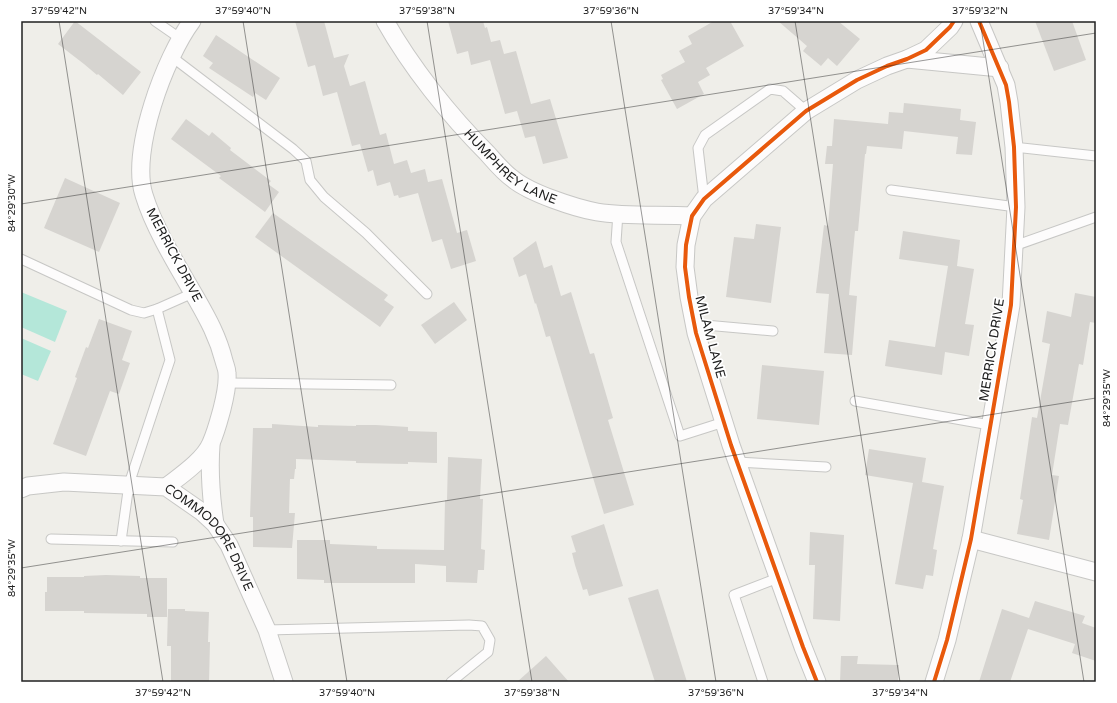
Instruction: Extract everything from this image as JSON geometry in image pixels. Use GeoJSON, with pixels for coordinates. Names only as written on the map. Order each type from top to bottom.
{"type":"FeatureCollection","features":[{"type":"Feature","properties":{"kind":"street","name":"MERRICK DRIVE"},"geometry":{"type":"LineString","coordinates":[[192,21],[172,57],[150,112],[142,145],[141,180],[144,195],[157,226],[213,327],[227,372],[225,396],[219,423],[211,445],[209,467],[214,524]]}},
{"type":"Feature","properties":{"kind":"street","name":"HUMPHREY LANE"},"geometry":{"type":"LineString","coordinates":[[385,21],[396,41],[424,80],[470,136],[513,179],[530,190],[573,206],[597,212],[692,216]]}},
{"type":"Feature","properties":{"kind":"street","name":"MILAM LANE"},"geometry":{"type":"LineString","coordinates":[[817,682],[737,462],[694,324],[685,268],[686,245],[692,216],[704,199],[806,111],[856,80],[926,50],[950,27],[954,21]]}},
{"type":"Feature","properties":{"kind":"street","name":"MERRICK DRIVE"},"geometry":{"type":"LineString","coordinates":[[934,682],[947,640],[971,539],[1011,305],[1016,207],[1014,147],[1006,85],[979,21]]}},
{"type":"Feature","properties":{"kind":"street"},"geometry":{"type":"LineString","coordinates":[[907,59],[1000,68]]}},
{"type":"Feature","properties":{"kind":"street","name":"MERRICK DRIVE"},"geometry":{"type":"LineString","coordinates":[[166,487],[185,473],[211,445]]}},
{"type":"Feature","properties":{"kind":"street","name":"COMMODORE DRIVE"},"geometry":{"type":"LineString","coordinates":[[21,489],[28,486],[64,482],[166,487],[202,512],[214,524],[229,546],[267,630],[284,682]]}},
{"type":"Feature","properties":{"kind":"street"},"geometry":{"type":"LineString","coordinates":[[971,539],[1096,572]]}},
{"type":"Feature","properties":{"kind":"lane"},"geometry":{"type":"LineString","coordinates":[[155,21],[181,39]]}},
{"type":"Feature","properties":{"kind":"lane"},"geometry":{"type":"LineString","coordinates":[[172,57],[293,149],[306,161],[310,180],[324,197],[366,233],[427,294]]}},
{"type":"Feature","properties":{"kind":"lane"},"geometry":{"type":"LineString","coordinates":[[704,199],[698,148],[705,135],[770,89],[782,91],[806,111]]}},
{"type":"Feature","properties":{"kind":"lane"},"geometry":{"type":"LineString","coordinates":[[1014,147],[1096,156]]}},
{"type":"Feature","properties":{"kind":"lane"},"geometry":{"type":"LineString","coordinates":[[891,190],[1016,207]]}},
{"type":"Feature","properties":{"kind":"lane"},"geometry":{"type":"LineString","coordinates":[[618,213],[616,242],[680,436],[724,422]]}},
{"type":"Feature","properties":{"kind":"lane"},"geometry":{"type":"LineString","coordinates":[[1014,246],[1096,217]]}},
{"type":"Feature","properties":{"kind":"lane"},"geometry":{"type":"LineString","coordinates":[[21,259],[132,310],[144,312],[157,309],[193,293]]}},
{"type":"Feature","properties":{"kind":"lane"},"geometry":{"type":"LineString","coordinates":[[121,541],[129,484],[170,360],[157,309]]}},
{"type":"Feature","properties":{"kind":"lane"},"geometry":{"type":"LineString","coordinates":[[694,324],[773,332]]}},
{"type":"Feature","properties":{"kind":"lane"},"geometry":{"type":"LineString","coordinates":[[226,383],[391,385]]}},
{"type":"Feature","properties":{"kind":"lane"},"geometry":{"type":"LineString","coordinates":[[855,401],[990,425]]}},
{"type":"Feature","properties":{"kind":"lane"},"geometry":{"type":"LineString","coordinates":[[737,462],[826,467]]}},
{"type":"Feature","properties":{"kind":"lane"},"geometry":{"type":"LineString","coordinates":[[51,538],[173,542]]}},
{"type":"Feature","properties":{"kind":"lane"},"geometry":{"type":"LineString","coordinates":[[763,682],[734,595],[778,578]]}},
{"type":"Feature","properties":{"kind":"lane"},"geometry":{"type":"LineString","coordinates":[[267,630],[469,625],[482,626],[490,640],[488,652],[451,682]]}},
{"type":"Feature","properties":{"kind":"green space"},"geometry":{"type":"Polygon","coordinates":[[[21,292],[67,311],[55,342],[21,327],[21,292]]]}},
{"type":"Feature","properties":{"kind":"green space"},"geometry":{"type":"Polygon","coordinates":[[[21,338],[51,351],[38,381],[21,374],[21,338]]]}},
{"type":"Feature","properties":{"kind":"building"},"geometry":{"type":"Polygon","coordinates":[[[75,21],[141,72],[123,95],[58,44],[75,21]]]}},
{"type":"Feature","properties":{"kind":"building"},"geometry":{"type":"Polygon","coordinates":[[[295,21],[324,21],[334,58],[349,54],[344,66],[350,86],[365,81],[380,135],[386,133],[394,164],[407,160],[411,173],[425,169],[428,182],[442,179],[457,233],[467,230],[476,261],[451,269],[442,239],[432,242],[418,193],[399,198],[398,195],[394,196],[390,182],[377,186],[373,170],[368,172],[360,144],[352,146],[337,92],[323,96],[315,65],[308,67],[295,21]]]}},
{"type":"Feature","properties":{"kind":"building"},"geometry":{"type":"Polygon","coordinates":[[[448,21],[483,21],[485,28],[487,27],[491,42],[500,40],[504,54],[516,51],[531,104],[550,99],[568,158],[543,164],[535,136],[525,138],[517,111],[505,114],[490,60],[471,65],[468,51],[457,54],[448,21]]]}},
{"type":"Feature","properties":{"kind":"building"},"geometry":{"type":"Polygon","coordinates":[[[714,21],[730,21],[744,46],[706,68],[710,75],[698,82],[704,94],[677,109],[661,80],[663,79],[661,75],[685,62],[679,51],[692,44],[688,36],[714,21]]]}},
{"type":"Feature","properties":{"kind":"building"},"geometry":{"type":"Polygon","coordinates":[[[778,21],[838,21],[860,39],[837,66],[828,58],[821,66],[803,51],[807,46],[778,21]]]}},
{"type":"Feature","properties":{"kind":"building"},"geometry":{"type":"Polygon","coordinates":[[[1035,21],[1072,21],[1086,60],[1054,71],[1035,21]]]}},
{"type":"Feature","properties":{"kind":"building"},"geometry":{"type":"Polygon","coordinates":[[[216,35],[280,78],[266,100],[255,93],[253,97],[209,68],[213,63],[203,56],[216,35]]]}},
{"type":"Feature","properties":{"kind":"building"},"geometry":{"type":"Polygon","coordinates":[[[904,103],[961,109],[960,120],[976,122],[972,155],[956,154],[958,137],[904,131],[902,149],[867,146],[858,231],[855,231],[849,295],[857,296],[852,355],[824,353],[829,294],[816,293],[824,225],[828,226],[833,164],[825,164],[827,146],[832,146],[834,119],[888,124],[889,112],[903,113],[904,103]]]}},
{"type":"Feature","properties":{"kind":"building"},"geometry":{"type":"Polygon","coordinates":[[[186,119],[209,136],[212,132],[231,148],[230,150],[271,181],[268,184],[279,192],[265,212],[219,178],[221,176],[171,139],[186,119]]]}},
{"type":"Feature","properties":{"kind":"building"},"geometry":{"type":"Polygon","coordinates":[[[65,178],[120,203],[99,252],[44,228],[65,178]]]}},
{"type":"Feature","properties":{"kind":"building"},"geometry":{"type":"Polygon","coordinates":[[[273,213],[388,295],[384,300],[394,307],[380,327],[255,237],[273,213]]]}},
{"type":"Feature","properties":{"kind":"building"},"geometry":{"type":"Polygon","coordinates":[[[756,224],[781,227],[771,303],[726,297],[734,237],[754,239],[756,224]]]}},
{"type":"Feature","properties":{"kind":"building"},"geometry":{"type":"Polygon","coordinates":[[[903,231],[960,240],[957,266],[974,269],[965,324],[974,325],[969,356],[945,352],[942,375],[885,366],[889,340],[935,347],[948,266],[899,259],[903,231]]]}},
{"type":"Feature","properties":{"kind":"building"},"geometry":{"type":"Polygon","coordinates":[[[536,241],[544,268],[552,265],[561,296],[571,292],[590,354],[594,353],[613,418],[608,420],[634,505],[604,514],[550,336],[546,337],[526,274],[519,277],[513,258],[536,241]]]}},
{"type":"Feature","properties":{"kind":"building"},"geometry":{"type":"Polygon","coordinates":[[[1075,293],[1096,297],[1096,323],[1090,322],[1083,365],[1079,364],[1068,425],[1060,424],[1052,475],[1059,476],[1049,540],[1017,534],[1023,500],[1020,499],[1032,417],[1037,418],[1050,344],[1042,342],[1047,311],[1071,317],[1075,293]]]}},
{"type":"Feature","properties":{"kind":"building"},"geometry":{"type":"Polygon","coordinates":[[[454,302],[467,320],[435,344],[421,325],[454,302]]]}},
{"type":"Feature","properties":{"kind":"building"},"geometry":{"type":"Polygon","coordinates":[[[99,319],[132,331],[122,360],[130,363],[119,394],[110,391],[86,456],[53,444],[77,378],[75,377],[86,347],[88,348],[99,319]]]}},
{"type":"Feature","properties":{"kind":"building"},"geometry":{"type":"Polygon","coordinates":[[[762,365],[824,371],[819,425],[757,419],[762,365]]]}},
{"type":"Feature","properties":{"kind":"building"},"geometry":{"type":"Polygon","coordinates":[[[272,424],[318,427],[318,425],[376,425],[408,427],[408,431],[437,432],[437,463],[356,463],[356,461],[296,459],[294,479],[290,479],[289,513],[295,513],[292,548],[253,547],[253,517],[250,517],[253,428],[272,428],[272,424]]]}},
{"type":"Feature","properties":{"kind":"building"},"geometry":{"type":"Polygon","coordinates":[[[869,449],[926,458],[922,482],[944,486],[933,549],[937,550],[933,576],[926,575],[923,589],[895,584],[913,483],[865,475],[869,449]]]}},
{"type":"Feature","properties":{"kind":"building"},"geometry":{"type":"Polygon","coordinates":[[[448,457],[482,459],[480,499],[483,499],[481,549],[485,550],[484,570],[478,570],[477,583],[446,582],[446,566],[415,564],[415,583],[324,583],[324,580],[297,579],[297,540],[330,540],[330,544],[377,546],[377,549],[444,550],[448,457]]]}},
{"type":"Feature","properties":{"kind":"building"},"geometry":{"type":"Polygon","coordinates":[[[604,524],[623,586],[589,596],[587,589],[583,590],[575,565],[572,553],[576,552],[571,536],[604,524]]]}},
{"type":"Feature","properties":{"kind":"building"},"geometry":{"type":"Polygon","coordinates":[[[810,532],[844,535],[840,621],[813,619],[815,565],[809,565],[810,532]]]}},
{"type":"Feature","properties":{"kind":"building"},"geometry":{"type":"Polygon","coordinates":[[[106,575],[140,576],[140,578],[167,578],[167,617],[147,617],[147,614],[45,611],[47,577],[84,577],[106,575]]]}},
{"type":"Feature","properties":{"kind":"building"},"geometry":{"type":"Polygon","coordinates":[[[658,589],[687,682],[655,682],[628,598],[658,589]]]}},
{"type":"Feature","properties":{"kind":"building"},"geometry":{"type":"Polygon","coordinates":[[[1035,601],[1085,616],[1082,623],[1096,628],[1096,661],[1072,653],[1075,644],[1028,629],[1010,682],[979,682],[1002,609],[1029,618],[1035,601]]]}},
{"type":"Feature","properties":{"kind":"building"},"geometry":{"type":"Polygon","coordinates":[[[168,609],[185,609],[185,611],[209,612],[209,682],[171,682],[171,646],[167,646],[168,609]]]}},
{"type":"Feature","properties":{"kind":"building"},"geometry":{"type":"Polygon","coordinates":[[[546,656],[569,682],[517,682],[546,656]]]}},
{"type":"Feature","properties":{"kind":"building"},"geometry":{"type":"Polygon","coordinates":[[[841,656],[858,656],[857,664],[899,665],[898,682],[840,682],[841,656]]]}},
{"type":"Feature","properties":{"kind":"cycle path"},"geometry":{"type":"LineString","coordinates":[[817,682],[803,647],[731,445],[696,333],[685,267],[686,245],[692,216],[704,199],[806,111],[857,80],[926,50],[950,27],[954,21]]}},
{"type":"Feature","properties":{"kind":"cycle path"},"geometry":{"type":"LineString","coordinates":[[934,682],[947,640],[971,539],[1011,305],[1016,207],[1014,147],[1009,102],[1006,85],[979,21]]}}]}
